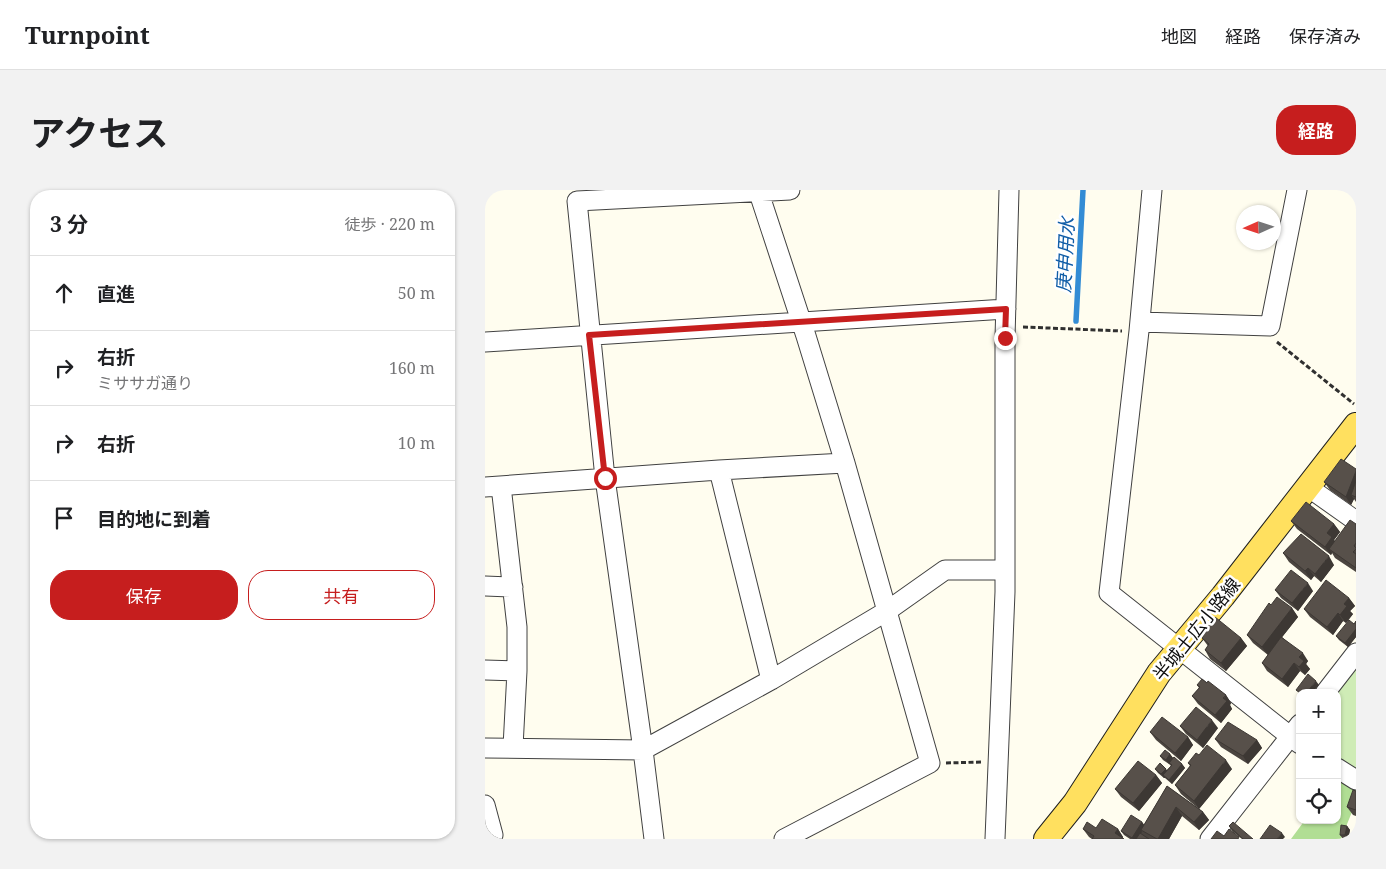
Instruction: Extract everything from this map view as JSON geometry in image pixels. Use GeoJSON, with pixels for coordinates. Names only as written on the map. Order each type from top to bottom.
{"type":"FeatureCollection","features":[{"type":"Feature","properties":{"kind":"main road","name":"半城土広小路線"},"geometry":{"type":"LineString","coordinates":[[1046,839],[1075,803],[1159,673],[1308,487],[1355,414]]}},
{"type":"Feature","properties":{"kind":"street"},"geometry":{"type":"LineString","coordinates":[[654,839],[605,478],[576,196],[790,190]]}},
{"type":"Feature","properties":{"kind":"street"},"geometry":{"type":"LineString","coordinates":[[995,839],[1004,570],[1009,190]]}},
{"type":"Feature","properties":{"kind":"street"},"geometry":{"type":"LineString","coordinates":[[1152,190],[1140,322],[1109,593],[1296,735],[1210,839]]}},
{"type":"Feature","properties":{"kind":"street"},"geometry":{"type":"LineString","coordinates":[[1140,322],[1270,326],[1297,190]]}},
{"type":"Feature","properties":{"kind":"street"},"geometry":{"type":"LineString","coordinates":[[759,192],[845,464],[930,763],[783,839]]}},
{"type":"Feature","properties":{"kind":"street"},"geometry":{"type":"LineString","coordinates":[[485,342],[1006,309]]}},
{"type":"Feature","properties":{"kind":"street"},"geometry":{"type":"LineString","coordinates":[[513,747],[517,627],[513,587],[493,487],[719,470],[845,464]]}},
{"type":"Feature","properties":{"kind":"street"},"geometry":{"type":"LineString","coordinates":[[719,470],[771,680]]}},
{"type":"Feature","properties":{"kind":"street"},"geometry":{"type":"LineString","coordinates":[[1308,487],[1356,521]]}},
{"type":"Feature","properties":{"kind":"street"},"geometry":{"type":"LineString","coordinates":[[485,748],[643,750],[771,680],[887,611],[945,570],[1004,570]]}},
{"type":"Feature","properties":{"kind":"street"},"geometry":{"type":"LineString","coordinates":[[485,586],[513,587]]}},
{"type":"Feature","properties":{"kind":"street"},"geometry":{"type":"LineString","coordinates":[[1328,689],[1356,653]]}},
{"type":"Feature","properties":{"kind":"street"},"geometry":{"type":"LineString","coordinates":[[485,670],[517,671]]}},
{"type":"Feature","properties":{"kind":"street"},"geometry":{"type":"LineString","coordinates":[[1341,771],[1356,780]]}},
{"type":"Feature","properties":{"kind":"street"},"geometry":{"type":"LineString","coordinates":[[485,805],[493,835],[485,837]]}},
{"type":"Feature","properties":{"kind":"path"},"geometry":{"type":"LineString","coordinates":[[1270,326],[1272,338],[1355,414]]}},
{"type":"Feature","properties":{"kind":"path"},"geometry":{"type":"LineString","coordinates":[[930,763],[998,761]]}},
{"type":"Feature","properties":{"kind":"green space"},"geometry":{"type":"Polygon","coordinates":[[[1356,666],[1356,771],[1341,762],[1341,689],[1338,689],[1356,666]]]}},
{"type":"Feature","properties":{"kind":"green space"},"geometry":{"type":"Polygon","coordinates":[[[1341,779],[1356,788],[1356,802],[1341,839],[1291,839],[1302,824],[1341,824],[1341,779]]]}},
{"type":"Feature","properties":{"kind":"building"},"geometry":{"type":"Polygon","coordinates":[[[1341,459],[1356,469],[1346,497],[1324,482],[1341,459]]]}},
{"type":"Feature","properties":{"kind":"building"},"geometry":{"type":"Polygon","coordinates":[[[1356,481],[1356,497],[1351,495],[1356,481]]]}},
{"type":"Feature","properties":{"kind":"building"},"geometry":{"type":"Polygon","coordinates":[[[1306,502],[1334,524],[1327,533],[1332,537],[1325,547],[1291,521],[1306,502]]]}},
{"type":"Feature","properties":{"kind":"building"},"geometry":{"type":"Polygon","coordinates":[[[1350,520],[1356,524],[1356,543],[1354,546],[1356,549],[1353,552],[1356,554],[1356,568],[1329,549],[1350,520]]]}},
{"type":"Feature","properties":{"kind":"building"},"geometry":{"type":"Polygon","coordinates":[[[1301,534],[1329,556],[1315,574],[1308,568],[1305,571],[1283,553],[1301,534]]]}},
{"type":"Feature","properties":{"kind":"building"},"geometry":{"type":"Polygon","coordinates":[[[1291,570],[1308,583],[1292,603],[1275,590],[1291,570]]]}},
{"type":"Feature","properties":{"kind":"building"},"geometry":{"type":"Polygon","coordinates":[[[1326,580],[1349,598],[1344,604],[1347,606],[1340,615],[1338,613],[1327,627],[1304,609],[1326,580]]]}},
{"type":"Feature","properties":{"kind":"building"},"geometry":{"type":"Polygon","coordinates":[[[1277,597],[1292,608],[1262,647],[1247,635],[1269,603],[1271,605],[1277,597]]]}},
{"type":"Feature","properties":{"kind":"building"},"geometry":{"type":"Polygon","coordinates":[[[1215,617],[1241,638],[1221,663],[1205,650],[1209,644],[1202,638],[1205,633],[1204,631],[1215,617]]]}},
{"type":"Feature","properties":{"kind":"building"},"geometry":{"type":"Polygon","coordinates":[[[1349,620],[1354,624],[1356,621],[1356,629],[1345,643],[1336,636],[1349,620]]]}},
{"type":"Feature","properties":{"kind":"building"},"geometry":{"type":"Polygon","coordinates":[[[1281,637],[1303,653],[1299,657],[1304,661],[1299,667],[1294,663],[1282,679],[1262,663],[1281,637]]]}},
{"type":"Feature","properties":{"kind":"building"},"geometry":{"type":"Polygon","coordinates":[[[1308,674],[1316,681],[1309,689],[1297,689],[1308,674]]]}},
{"type":"Feature","properties":{"kind":"building"},"geometry":{"type":"Polygon","coordinates":[[[1202,679],[1207,683],[1208,681],[1226,695],[1223,698],[1227,701],[1215,715],[1192,696],[1200,687],[1197,685],[1202,679]]]}},
{"type":"Feature","properties":{"kind":"building"},"geometry":{"type":"Polygon","coordinates":[[[1196,707],[1212,720],[1197,740],[1180,726],[1196,707]]]}},
{"type":"Feature","properties":{"kind":"building"},"geometry":{"type":"Polygon","coordinates":[[[1162,717],[1188,737],[1175,753],[1150,732],[1162,717]]]}},
{"type":"Feature","properties":{"kind":"building"},"geometry":{"type":"Polygon","coordinates":[[[1228,722],[1257,740],[1243,756],[1215,739],[1228,722]]]}},
{"type":"Feature","properties":{"kind":"building"},"geometry":{"type":"Polygon","coordinates":[[[1207,745],[1226,760],[1194,801],[1175,785],[1191,765],[1188,763],[1196,753],[1199,755],[1207,745]]]}},
{"type":"Feature","properties":{"kind":"building"},"geometry":{"type":"Polygon","coordinates":[[[1165,750],[1170,754],[1166,760],[1160,756],[1165,750]]]}},
{"type":"Feature","properties":{"kind":"building"},"geometry":{"type":"Polygon","coordinates":[[[1174,757],[1182,764],[1169,780],[1163,775],[1172,765],[1169,763],[1174,757]]]}},
{"type":"Feature","properties":{"kind":"building"},"geometry":{"type":"Polygon","coordinates":[[[1138,761],[1156,775],[1133,803],[1115,789],[1138,761]]]}},
{"type":"Feature","properties":{"kind":"building"},"geometry":{"type":"Polygon","coordinates":[[[1160,763],[1166,769],[1161,774],[1155,769],[1160,763]]]}},
{"type":"Feature","properties":{"kind":"building"},"geometry":{"type":"Polygon","coordinates":[[[1167,786],[1203,812],[1194,822],[1176,807],[1157,839],[1141,830],[1167,786]]]}},
{"type":"Feature","properties":{"kind":"building"},"geometry":{"type":"Polygon","coordinates":[[[1353,790],[1356,791],[1356,810],[1347,807],[1353,790]]]}},
{"type":"Feature","properties":{"kind":"building"},"geometry":{"type":"Polygon","coordinates":[[[1131,815],[1142,822],[1132,838],[1121,831],[1131,815]]]}},
{"type":"Feature","properties":{"kind":"building"},"geometry":{"type":"Polygon","coordinates":[[[1102,819],[1118,829],[1115,833],[1124,839],[1092,839],[1094,836],[1083,829],[1087,822],[1096,828],[1102,819]]]}},
{"type":"Feature","properties":{"kind":"building"},"geometry":{"type":"Polygon","coordinates":[[[1233,822],[1253,839],[1243,839],[1229,826],[1233,822]]]}},
{"type":"Feature","properties":{"kind":"building"},"geometry":{"type":"Polygon","coordinates":[[[1270,825],[1282,833],[1277,839],[1260,839],[1270,825]]]}},
{"type":"Feature","properties":{"kind":"building"},"geometry":{"type":"Polygon","coordinates":[[[1341,825],[1347,826],[1345,835],[1340,835],[1341,825]]]}},
{"type":"Feature","properties":{"kind":"building"},"geometry":{"type":"Polygon","coordinates":[[[1229,829],[1239,837],[1238,839],[1211,839],[1217,831],[1224,836],[1229,829]]]}},
{"type":"Feature","properties":{"kind":"building"},"geometry":{"type":"Polygon","coordinates":[[[1140,833],[1149,839],[1136,839],[1140,833]]]}},
{"type":"Feature","properties":{"kind":"waterway","name":"庚申用水"},"geometry":{"type":"LineString","coordinates":[[1076,321],[1083,190]]}},
{"type":"Feature","properties":{"kind":"route"},"geometry":{"type":"LineString","coordinates":[[605,478],[589,335],[1006,309],[1005,338]]}}]}
